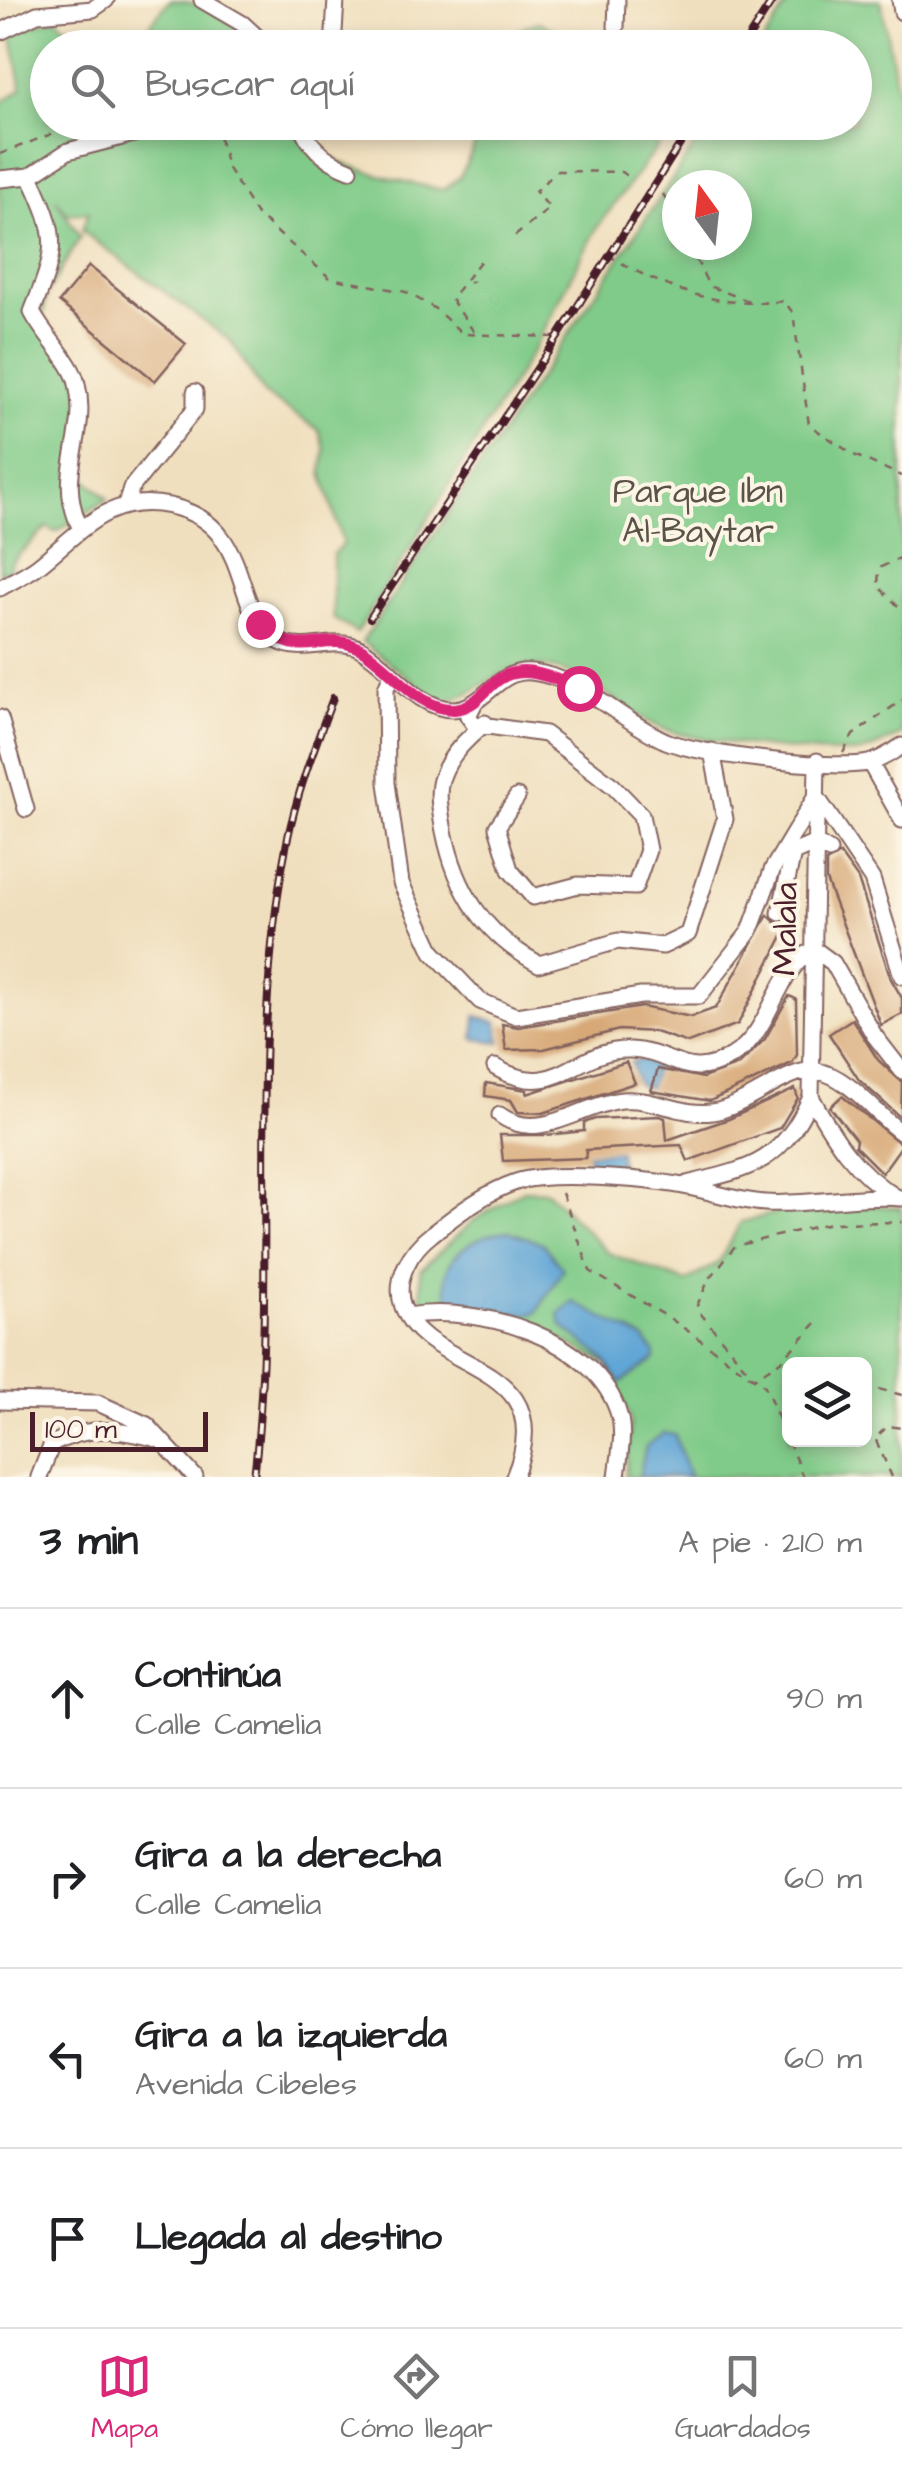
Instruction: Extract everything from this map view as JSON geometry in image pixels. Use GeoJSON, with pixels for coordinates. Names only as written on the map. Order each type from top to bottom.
{"type":"FeatureCollection","features":[{"type":"Feature","properties":{"kind":"street"},"geometry":{"type":"LineString","coordinates":[[0,32],[34,7],[92,9],[106,0]]}},
{"type":"Feature","properties":{"kind":"street"},"geometry":{"type":"LineString","coordinates":[[202,0],[250,30]]}},
{"type":"Feature","properties":{"kind":"street"},"geometry":{"type":"LineString","coordinates":[[334,30],[336,0]]}},
{"type":"Feature","properties":{"kind":"street"},"geometry":{"type":"LineString","coordinates":[[616,28],[617,0]]}},
{"type":"Feature","properties":{"kind":"street"},"geometry":{"type":"LineString","coordinates":[[900,0],[902,12]]}},
{"type":"Feature","properties":{"kind":"street"},"geometry":{"type":"LineString","coordinates":[[0,179],[30,176],[68,151],[110,140]]}},
{"type":"Feature","properties":{"kind":"street"},"geometry":{"type":"LineString","coordinates":[[308,140],[329,162],[350,170]]}},
{"type":"Feature","properties":{"kind":"street"},"geometry":{"type":"LineString","coordinates":[[30,176],[52,226],[53,244],[53,262],[32,312],[77,380],[80,415],[67,478],[69,504],[80,527]]}},
{"type":"Feature","properties":{"kind":"street"},"geometry":{"type":"LineString","coordinates":[[126,505],[131,488],[196,409],[195,392]]}},
{"type":"Feature","properties":{"kind":"street"},"geometry":{"type":"LineString","coordinates":[[0,588],[38,566],[80,527],[106,510],[126,505],[172,506],[200,518],[226,542],[260,624],[277,641],[298,646],[354,646],[435,706],[488,707],[490,714],[485,724],[458,746],[440,779],[441,814],[452,868],[473,909],[506,946],[539,964],[618,941],[664,946],[688,934],[725,819],[712,751]]}},
{"type":"Feature","properties":{"kind":"street"},"geometry":{"type":"LineString","coordinates":[[474,704],[498,680],[531,672],[579,688],[666,741],[712,751],[843,764],[870,763],[902,746]]}},
{"type":"Feature","properties":{"kind":"street"},"geometry":{"type":"LineString","coordinates":[[392,674],[386,688],[387,783],[401,883],[434,952],[480,1000],[516,1016],[642,996],[699,996],[750,931],[773,868],[816,796],[872,879],[902,976]]}},
{"type":"Feature","properties":{"kind":"street"},"geometry":{"type":"LineString","coordinates":[[0,718],[26,808]]}},
{"type":"Feature","properties":{"kind":"street"},"geometry":{"type":"LineString","coordinates":[[485,724],[544,734],[613,786],[641,815],[648,850],[635,887],[578,885],[534,897],[510,870],[497,827],[518,797]]}},
{"type":"Feature","properties":{"kind":"street","name":"Malala"},"geometry":{"type":"LineString","coordinates":[[811,1097],[814,949],[822,847],[816,796],[817,761]]}},
{"type":"Feature","properties":{"kind":"street"},"geometry":{"type":"LineString","coordinates":[[870,763],[902,820]]}},
{"type":"Feature","properties":{"kind":"street"},"geometry":{"type":"LineString","coordinates":[[780,912],[792,853],[822,847]]}},
{"type":"Feature","properties":{"kind":"street"},"geometry":{"type":"LineString","coordinates":[[495,1067],[516,1080],[544,1081],[628,1049],[679,1066],[706,1068],[752,1040],[795,960],[814,949],[833,963],[874,1036],[902,1072]]}},
{"type":"Feature","properties":{"kind":"street"},"geometry":{"type":"LineString","coordinates":[[500,1115],[512,1124],[530,1125],[567,1120],[626,1099],[682,1112],[714,1112],[812,1069],[833,1075],[902,1133]]}},
{"type":"Feature","properties":{"kind":"street"},"geometry":{"type":"LineString","coordinates":[[811,1097],[840,1149],[864,1176],[899,1197]]}},
{"type":"Feature","properties":{"kind":"street"},"geometry":{"type":"LineString","coordinates":[[682,1186],[742,1172],[770,1157],[795,1132],[811,1097]]}},
{"type":"Feature","properties":{"kind":"street"},"geometry":{"type":"LineString","coordinates":[[861,1198],[864,1176]]}},
{"type":"Feature","properties":{"kind":"street"},"geometry":{"type":"LineString","coordinates":[[514,1477],[526,1444],[521,1410],[493,1378],[437,1343],[408,1316],[402,1296],[408,1260],[445,1224],[503,1187],[540,1179],[682,1186],[771,1203],[899,1197]]}},
{"type":"Feature","properties":{"kind":"street"},"geometry":{"type":"LineString","coordinates":[[408,1316],[464,1313],[504,1321],[565,1350],[600,1378],[616,1407],[622,1434],[617,1477]]}},
{"type":"Feature","properties":{"kind":"street"},"geometry":{"type":"LineString","coordinates":[[0,1400],[98,1403],[147,1425],[194,1477]]}},
{"type":"Feature","properties":{"kind":"street"},"geometry":{"type":"LineString","coordinates":[[39,1477],[52,1444],[72,1434],[108,1427],[161,1440]]}},
{"type":"Feature","properties":{"kind":"path"},"geometry":{"type":"LineString","coordinates":[[0,154],[36,140]]}},
{"type":"Feature","properties":{"kind":"path"},"geometry":{"type":"LineString","coordinates":[[220,140],[227,167],[258,215],[330,278],[406,292],[434,308],[462,334],[558,337]]}},
{"type":"Feature","properties":{"kind":"path"},"geometry":{"type":"LineString","coordinates":[[515,236],[550,208],[535,192],[557,171],[621,172],[633,179]]}},
{"type":"Feature","properties":{"kind":"path"},"geometry":{"type":"LineString","coordinates":[[476,333],[451,299],[485,254]]}},
{"type":"Feature","properties":{"kind":"path"},"geometry":{"type":"LineString","coordinates":[[608,255],[654,282],[700,299],[758,304],[784,301],[794,312],[809,426],[854,455],[902,476]]}},
{"type":"Feature","properties":{"kind":"path"},"geometry":{"type":"LineString","coordinates":[[697,260],[709,286],[758,304]]}},
{"type":"Feature","properties":{"kind":"path"},"geometry":{"type":"LineString","coordinates":[[902,557],[879,568],[878,586],[902,610]]}},
{"type":"Feature","properties":{"kind":"path"},"geometry":{"type":"LineString","coordinates":[[843,764],[846,743],[902,700]]}},
{"type":"Feature","properties":{"kind":"path"},"geometry":{"type":"LineString","coordinates":[[562,1193],[590,1271],[754,1378]]}},
{"type":"Feature","properties":{"kind":"path"},"geometry":{"type":"LineString","coordinates":[[803,1477],[770,1395],[696,1308],[730,1249],[752,1240],[830,1224],[902,1222]]}},
{"type":"Feature","properties":{"kind":"path"},"geometry":{"type":"LineString","coordinates":[[754,1378],[782,1360],[816,1323]]}},
{"type":"Feature","properties":{"kind":"path"},"geometry":{"type":"LineString","coordinates":[[879,1389],[902,1395]]}},
{"type":"Feature","properties":{"kind":"path"},"geometry":{"type":"LineString","coordinates":[[892,1477],[876,1438],[888,1426],[902,1428]]}},
{"type":"Feature","properties":{"kind":"green space"},"geometry":{"type":"Polygon","coordinates":[[[170,0],[196,4],[240,30],[146,30],[170,0]]]}},
{"type":"Feature","properties":{"kind":"green space","name":"Parque Ibn Al-Baytar"},"geometry":{"type":"Polygon","coordinates":[[[790,0],[881,0],[902,118],[902,734],[871,749],[852,753],[699,738],[661,728],[591,684],[545,667],[512,669],[465,695],[438,700],[362,642],[662,195],[662,260],[752,260],[752,170],[678,170],[699,140],[872,140],[872,30],[771,30],[790,0]]]}},
{"type":"Feature","properties":{"kind":"green space"},"geometry":{"type":"Polygon","coordinates":[[[56,18],[70,30],[30,30],[30,140],[304,140],[358,168],[443,190],[460,177],[477,140],[662,140],[596,229],[535,347],[357,633],[333,618],[333,554],[343,544],[322,473],[325,450],[319,430],[264,394],[231,341],[82,231],[88,212],[67,214],[56,199],[80,237],[47,294],[42,321],[72,363],[84,393],[81,474],[108,499],[56,532],[47,527],[10,563],[10,569],[0,574],[0,103],[22,89],[11,32],[56,18]]]}},
{"type":"Feature","properties":{"kind":"green space"},"geometry":{"type":"Polygon","coordinates":[[[539,22],[555,30],[520,30],[539,22]]]}},
{"type":"Feature","properties":{"kind":"green space"},"geometry":{"type":"Polygon","coordinates":[[[523,1190],[547,1191],[608,1253],[686,1282],[719,1262],[741,1222],[823,1201],[902,1208],[902,1477],[625,1477],[631,1420],[606,1364],[525,1320],[422,1302],[420,1270],[474,1220],[523,1190]]]}},
{"type":"Feature","properties":{"kind":"water"},"geometry":{"type":"Polygon","coordinates":[[[476,1016],[497,1022],[501,1042],[474,1039],[476,1016]]]}},
{"type":"Feature","properties":{"kind":"water"},"geometry":{"type":"Polygon","coordinates":[[[643,1059],[656,1065],[649,1088],[638,1085],[631,1062],[643,1059]]]}},
{"type":"Feature","properties":{"kind":"water"},"geometry":{"type":"Polygon","coordinates":[[[619,1151],[620,1167],[589,1167],[588,1153],[619,1151]]]}},
{"type":"Feature","properties":{"kind":"water"},"geometry":{"type":"Polygon","coordinates":[[[508,1231],[542,1243],[563,1269],[537,1312],[519,1314],[451,1303],[446,1274],[458,1252],[481,1238],[508,1231]]]}},
{"type":"Feature","properties":{"kind":"water"},"geometry":{"type":"Polygon","coordinates":[[[574,1302],[644,1339],[655,1353],[654,1360],[620,1383],[604,1359],[561,1325],[559,1314],[574,1302]]]}},
{"type":"Feature","properties":{"kind":"water"},"geometry":{"type":"Polygon","coordinates":[[[664,1433],[675,1435],[689,1477],[639,1477],[646,1446],[664,1433]]]}},
{"type":"Feature","properties":{"kind":"building"},"geometry":{"type":"Polygon","coordinates":[[[89,266],[186,344],[155,381],[59,302],[89,266]]]}},
{"type":"Feature","properties":{"kind":"building"},"geometry":{"type":"Polygon","coordinates":[[[840,854],[858,879],[891,979],[902,998],[902,1014],[881,1025],[826,880],[826,862],[840,854]]]}},
{"type":"Feature","properties":{"kind":"building"},"geometry":{"type":"Polygon","coordinates":[[[768,915],[777,924],[789,924],[738,1024],[688,1043],[655,1032],[619,1030],[544,1049],[506,1050],[502,1024],[518,1027],[642,1007],[691,1017],[716,1008],[768,915]]]}},
{"type":"Feature","properties":{"kind":"building"},"geometry":{"type":"Polygon","coordinates":[[[789,996],[796,999],[797,1055],[792,1063],[710,1101],[651,1091],[658,1069],[703,1078],[739,1065],[765,1039],[789,996]]]}},
{"type":"Feature","properties":{"kind":"building"},"geometry":{"type":"Polygon","coordinates":[[[852,1019],[878,1060],[902,1082],[901,1118],[859,1080],[829,1034],[852,1019]]]}},
{"type":"Feature","properties":{"kind":"building"},"geometry":{"type":"Polygon","coordinates":[[[626,1062],[635,1083],[543,1113],[518,1112],[511,1100],[485,1096],[486,1083],[527,1090],[527,1094],[626,1062]]]}},
{"type":"Feature","properties":{"kind":"building"},"geometry":{"type":"Polygon","coordinates":[[[795,1089],[798,1098],[780,1128],[688,1161],[681,1145],[586,1150],[586,1158],[503,1161],[500,1135],[584,1131],[584,1123],[595,1119],[659,1116],[665,1118],[667,1140],[729,1119],[795,1089]]]}},
{"type":"Feature","properties":{"kind":"building"},"geometry":{"type":"Polygon","coordinates":[[[842,1096],[902,1145],[882,1173],[855,1146],[856,1140],[830,1107],[842,1096]]]}},
{"type":"Feature","properties":{"kind":"railway"},"geometry":{"type":"LineString","coordinates":[[754,30],[773,0]]}},
{"type":"Feature","properties":{"kind":"railway"},"geometry":{"type":"LineString","coordinates":[[370,618],[558,337],[683,140]]}},
{"type":"Feature","properties":{"kind":"railway"},"geometry":{"type":"LineString","coordinates":[[254,1477],[264,1319],[265,1079],[275,921],[296,805],[333,698]]}},
{"type":"Feature","properties":{"kind":"route"},"geometry":{"type":"LineString","coordinates":[[260,624],[277,641],[298,646],[345,644],[365,651],[435,706],[454,709],[474,704],[498,680],[510,674],[531,672],[579,688]]}}]}
